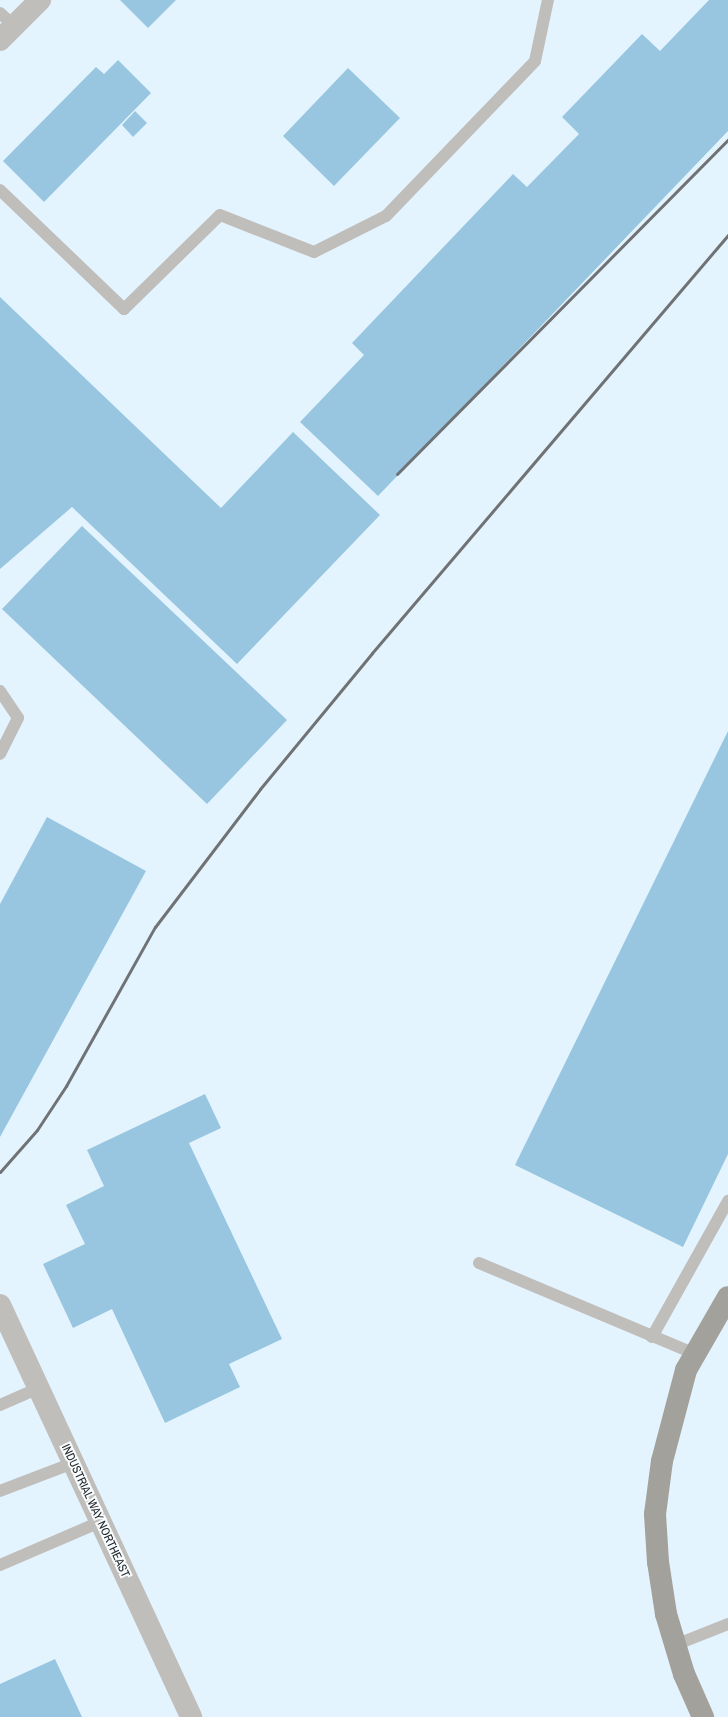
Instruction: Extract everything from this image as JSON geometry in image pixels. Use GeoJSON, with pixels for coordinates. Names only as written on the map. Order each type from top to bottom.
{"type":"FeatureCollection","features":[{"type":"Feature","properties":{"kind":"street"},"geometry":{"type":"LineString","coordinates":[[5,26],[40,0]]}},
{"type":"Feature","properties":{"kind":"street"},"geometry":{"type":"LineString","coordinates":[[703,1717],[684,1674],[666,1614],[658,1562],[655,1514],[665,1446],[686,1370],[728,1297]]}},
{"type":"Feature","properties":{"kind":"street","name":"INDUSTRIAL WAY NORTHEAST"},"geometry":{"type":"LineString","coordinates":[[0,1305],[191,1717]]}},
{"type":"Feature","properties":{"kind":"lane"},"geometry":{"type":"LineString","coordinates":[[0,190],[124,309],[220,214],[314,252],[386,216],[535,61],[548,0]]}},
{"type":"Feature","properties":{"kind":"lane"},"geometry":{"type":"LineString","coordinates":[[0,691],[18,718],[0,754]]}},
{"type":"Feature","properties":{"kind":"lane"},"geometry":{"type":"LineString","coordinates":[[652,1337],[728,1201]]}},
{"type":"Feature","properties":{"kind":"lane"},"geometry":{"type":"LineString","coordinates":[[479,1263],[695,1354]]}},
{"type":"Feature","properties":{"kind":"lane"},"geometry":{"type":"LineString","coordinates":[[0,1405],[38,1388]]}},
{"type":"Feature","properties":{"kind":"lane"},"geometry":{"type":"LineString","coordinates":[[0,1491],[73,1462]]}},
{"type":"Feature","properties":{"kind":"lane"},"geometry":{"type":"LineString","coordinates":[[0,1565],[100,1522]]}},
{"type":"Feature","properties":{"kind":"lane"},"geometry":{"type":"LineString","coordinates":[[675,1645],[728,1624]]}},
{"type":"Feature","properties":{"kind":"shaded area"},"geometry":{"type":"Polygon","coordinates":[[[0,0],[728,0],[728,1717],[0,1717],[0,0]]]}},
{"type":"Feature","properties":{"kind":"building"},"geometry":{"type":"Polygon","coordinates":[[[120,0],[176,0],[148,28],[120,0]]]}},
{"type":"Feature","properties":{"kind":"building"},"geometry":{"type":"Polygon","coordinates":[[[709,0],[728,0],[728,131],[378,496],[300,422],[364,355],[352,343],[513,174],[527,187],[579,134],[562,117],[642,34],[660,51],[709,0]]]}},
{"type":"Feature","properties":{"kind":"building"},"geometry":{"type":"Polygon","coordinates":[[[118,60],[151,93],[44,202],[3,161],[96,67],[104,74],[118,60]]]}},
{"type":"Feature","properties":{"kind":"building"},"geometry":{"type":"Polygon","coordinates":[[[348,68],[400,118],[334,186],[283,136],[348,68]]]}},
{"type":"Feature","properties":{"kind":"building"},"geometry":{"type":"Polygon","coordinates":[[[135,111],[147,123],[133,137],[122,125],[135,111]]]}},
{"type":"Feature","properties":{"kind":"building"},"geometry":{"type":"Polygon","coordinates":[[[0,297],[221,508],[293,432],[380,515],[237,664],[72,507],[0,569],[0,297]]]}},
{"type":"Feature","properties":{"kind":"building"},"geometry":{"type":"Polygon","coordinates":[[[82,526],[287,720],[207,804],[2,609],[82,526]]]}},
{"type":"Feature","properties":{"kind":"building"},"geometry":{"type":"Polygon","coordinates":[[[728,731],[728,1154],[683,1247],[515,1165],[728,731]]]}},
{"type":"Feature","properties":{"kind":"building"},"geometry":{"type":"Polygon","coordinates":[[[47,817],[146,871],[0,1137],[0,904],[47,817]]]}},
{"type":"Feature","properties":{"kind":"building"},"geometry":{"type":"Polygon","coordinates":[[[205,1094],[221,1128],[189,1143],[282,1339],[229,1364],[240,1387],[165,1423],[112,1309],[73,1328],[43,1264],[85,1244],[66,1205],[104,1186],[87,1150],[205,1094]]]}},
{"type":"Feature","properties":{"kind":"building"},"geometry":{"type":"Polygon","coordinates":[[[55,1659],[82,1717],[0,1717],[0,1684],[55,1659]]]}},
{"type":"Feature","properties":{"kind":"railway"},"geometry":{"type":"LineString","coordinates":[[397,474],[728,139]]}},
{"type":"Feature","properties":{"kind":"railway"},"geometry":{"type":"LineString","coordinates":[[0,1172],[37,1130],[66,1086],[155,927],[260,789],[372,653],[728,235]]}}]}
